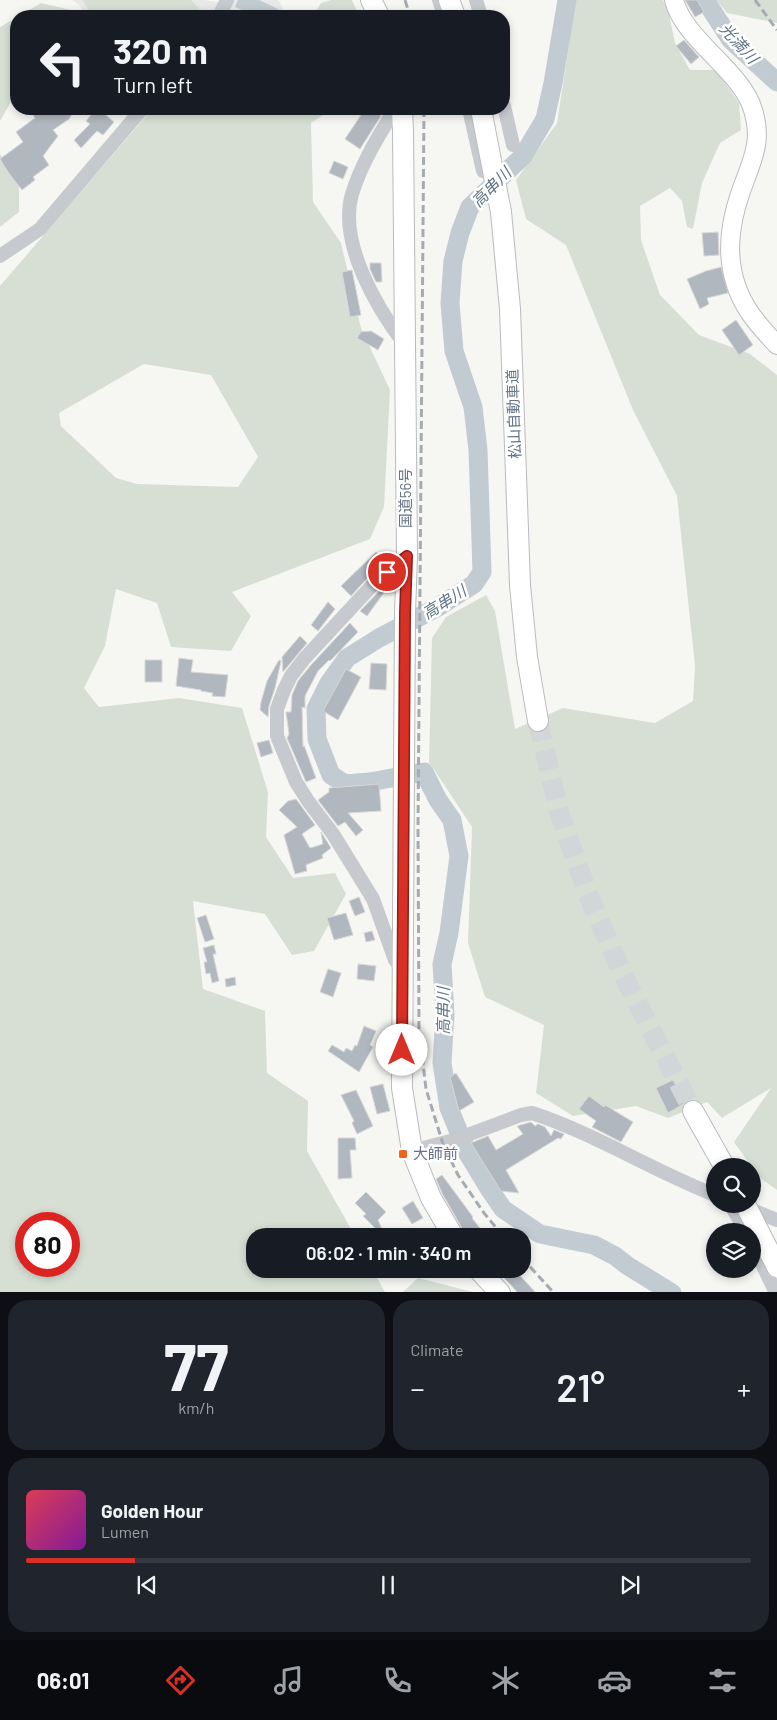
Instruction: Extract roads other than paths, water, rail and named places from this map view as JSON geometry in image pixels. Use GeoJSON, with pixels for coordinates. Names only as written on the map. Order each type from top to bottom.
{"type":"FeatureCollection","features":[{"type":"Feature","properties":{"kind":"highway","name":"国道56号"},"geometry":{"type":"LineString","coordinates":[[402,115],[407,556],[402,1088],[412,1151],[431,1198],[448,1228]]}},
{"type":"Feature","properties":{"kind":"highway","name":"松山自動車道"},"geometry":{"type":"LineString","coordinates":[[481,115],[501,212],[510,309],[520,585],[527,657],[538,721]]}},
{"type":"Feature","properties":{"kind":"highway"},"geometry":{"type":"LineString","coordinates":[[693,1111],[719,1158]]}},
{"type":"Feature","properties":{"kind":"highway"},"geometry":{"type":"LineString","coordinates":[[750,1213],[777,1267]]}},
{"type":"Feature","properties":{"kind":"highway"},"geometry":{"type":"LineString","coordinates":[[487,1278],[500,1292]]}},
{"type":"Feature","properties":{"kind":"main road"},"geometry":{"type":"LineString","coordinates":[[674,0],[682,18],[738,85],[753,109],[757,131],[757,145],[734,212],[730,232],[731,268],[742,299],[750,313],[777,345]]}},
{"type":"Feature","properties":{"kind":"street"},"geometry":{"type":"LineString","coordinates":[[0,256],[40,229],[137,115]]}},
{"type":"Feature","properties":{"kind":"street"},"geometry":{"type":"LineString","coordinates":[[392,115],[358,178],[352,196],[349,215],[352,238],[366,282],[388,323],[405,345]]}},
{"type":"Feature","properties":{"kind":"street"},"geometry":{"type":"LineString","coordinates":[[470,115],[482,171]]}},
{"type":"Feature","properties":{"kind":"street"},"geometry":{"type":"LineString","coordinates":[[506,115],[513,145]]}},
{"type":"Feature","properties":{"kind":"street"},"geometry":{"type":"LineString","coordinates":[[475,135],[509,126]]}},
{"type":"Feature","properties":{"kind":"street"},"geometry":{"type":"LineString","coordinates":[[403,970],[395,960],[373,899],[333,834],[296,782],[277,736],[277,718],[284,690],[291,676],[304,659],[378,579],[407,556]]}},
{"type":"Feature","properties":{"kind":"street"},"geometry":{"type":"LineString","coordinates":[[412,1151],[454,1140],[521,1115],[532,1113],[598,1140],[686,1184],[706,1192]]}},
{"type":"Feature","properties":{"kind":"street"},"geometry":{"type":"LineString","coordinates":[[759,1213],[777,1220]]}},
{"type":"Feature","properties":{"kind":"street"},"geometry":{"type":"LineString","coordinates":[[761,1261],[776,1292]]}},
{"type":"Feature","properties":{"kind":"waterway","name":"高串川"},"geometry":{"type":"LineString","coordinates":[[567,0],[545,119],[523,156],[470,207],[460,233],[453,261],[450,303],[454,351],[473,407],[478,450],[482,572],[474,584],[438,607],[379,638],[347,658],[329,683],[316,709],[317,739],[331,775],[345,784],[370,782],[424,772],[438,800],[452,820],[459,856],[449,933],[442,964],[445,1014],[442,1063],[449,1108],[467,1152],[490,1190],[503,1209],[540,1234],[594,1245],[615,1256],[670,1292]]}},
{"type":"Feature","properties":{"kind":"waterway","name":"光満川"},"geometry":{"type":"LineString","coordinates":[[705,0],[731,40],[777,82]]}},
{"type":"Feature","properties":{"kind":"tunnel"},"geometry":{"type":"LineString","coordinates":[[538,721],[559,812],[587,892],[623,975],[693,1111]]}},
{"type":"Feature","properties":{"kind":"railway"},"geometry":{"type":"LineString","coordinates":[[405,0],[408,10]]}},
{"type":"Feature","properties":{"kind":"railway"},"geometry":{"type":"LineString","coordinates":[[755,0],[777,30]]}},
{"type":"Feature","properties":{"kind":"railway"},"geometry":{"type":"LineString","coordinates":[[424,115],[418,827],[419,1029],[426,1089],[443,1144],[458,1175],[496,1228]]}},
{"type":"Feature","properties":{"kind":"railway"},"geometry":{"type":"LineString","coordinates":[[531,1268],[553,1292]]}},
{"type":"Feature","properties":{"kind":"place","name":"大師前"},"geometry":{"type":"Point","coordinates":[403,1154]}}]}
